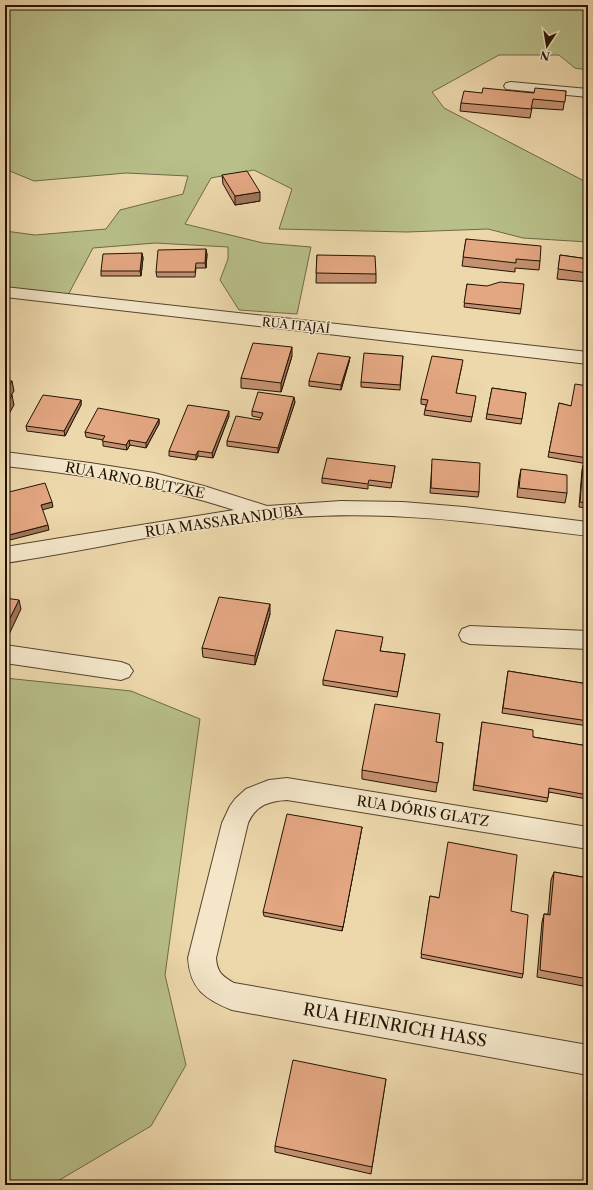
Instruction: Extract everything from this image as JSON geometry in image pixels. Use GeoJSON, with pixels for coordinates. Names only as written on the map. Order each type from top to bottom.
{"type":"FeatureCollection","features":[{"type":"Feature","properties":{"kind":"street"},"geometry":{"type":"LineString","coordinates":[[511,86],[588,92]]}},
{"type":"Feature","properties":{"kind":"street","name":"RUA ITAJAÍ"},"geometry":{"type":"LineString","coordinates":[[5,292],[588,358]]}},
{"type":"Feature","properties":{"kind":"street","name":"RUA ARNO BUTZKE"},"geometry":{"type":"LineString","coordinates":[[5,459],[109,473],[173,485],[218,497],[263,512]]}},
{"type":"Feature","properties":{"kind":"street","name":"RUA MASSARANDUBA"},"geometry":{"type":"LineString","coordinates":[[5,555],[194,522],[263,512],[341,508],[388,509],[440,513],[588,529]]}},
{"type":"Feature","properties":{"kind":"street"},"geometry":{"type":"LineString","coordinates":[[470,635],[588,640]]}},
{"type":"Feature","properties":{"kind":"street"},"geometry":{"type":"LineString","coordinates":[[5,654],[121,671]]}},
{"type":"Feature","properties":{"kind":"street","name":"RUA DÓRIS GLATZ"},"geometry":{"type":"LineString","coordinates":[[207,980],[202,970],[202,958],[235,823],[247,802],[258,794],[273,790],[287,789],[588,838]]}},
{"type":"Feature","properties":{"kind":"street","name":"RUA HEINRICH HASS"},"geometry":{"type":"LineString","coordinates":[[207,980],[217,990],[232,996],[588,1060]]}},
{"type":"Feature","properties":{"kind":"green space"},"geometry":{"type":"Polygon","coordinates":[[[5,5],[588,5],[588,70],[575,68],[559,55],[499,55],[432,92],[444,108],[588,183],[588,242],[523,238],[488,229],[407,232],[279,229],[292,189],[254,170],[211,178],[185,224],[263,243],[311,247],[297,314],[239,310],[220,280],[228,259],[228,247],[155,243],[93,248],[68,295],[5,288],[5,231],[35,235],[106,229],[120,210],[183,194],[188,176],[126,173],[34,181],[5,169],[5,5]]]}},
{"type":"Feature","properties":{"kind":"green space"},"geometry":{"type":"Polygon","coordinates":[[[5,678],[131,691],[200,719],[165,975],[186,1065],[151,1126],[51,1185],[5,1185],[5,678]]]}},
{"type":"Feature","properties":{"kind":"building"},"geometry":{"type":"Polygon","coordinates":[[[483,88],[534,93],[535,88],[566,91],[565,102],[533,99],[531,109],[461,103],[464,91],[482,93],[483,88]]]}},
{"type":"Feature","properties":{"kind":"building"},"geometry":{"type":"Polygon","coordinates":[[[247,171],[260,192],[235,196],[222,175],[247,171]]]}},
{"type":"Feature","properties":{"kind":"building"},"geometry":{"type":"Polygon","coordinates":[[[466,239],[541,246],[540,261],[516,259],[516,263],[463,257],[466,239]]]}},
{"type":"Feature","properties":{"kind":"building"},"geometry":{"type":"Polygon","coordinates":[[[206,249],[205,263],[196,263],[195,272],[156,272],[158,250],[206,249]]]}},
{"type":"Feature","properties":{"kind":"building"},"geometry":{"type":"Polygon","coordinates":[[[142,253],[140,271],[101,271],[103,254],[142,253]]]}},
{"type":"Feature","properties":{"kind":"building"},"geometry":{"type":"Polygon","coordinates":[[[317,255],[375,256],[376,274],[316,273],[317,255]]]}},
{"type":"Feature","properties":{"kind":"building"},"geometry":{"type":"Polygon","coordinates":[[[560,255],[588,259],[588,273],[558,269],[560,255]]]}},
{"type":"Feature","properties":{"kind":"building"},"geometry":{"type":"Polygon","coordinates":[[[500,282],[524,284],[521,309],[464,303],[467,284],[487,286],[500,282]]]}},
{"type":"Feature","properties":{"kind":"building"},"geometry":{"type":"Polygon","coordinates":[[[253,343],[292,347],[281,383],[241,378],[253,343]]]}},
{"type":"Feature","properties":{"kind":"building"},"geometry":{"type":"Polygon","coordinates":[[[318,353],[350,357],[341,385],[309,381],[318,353]]]}},
{"type":"Feature","properties":{"kind":"building"},"geometry":{"type":"Polygon","coordinates":[[[364,353],[403,356],[400,385],[361,382],[364,353]]]}},
{"type":"Feature","properties":{"kind":"building"},"geometry":{"type":"Polygon","coordinates":[[[432,356],[463,360],[456,393],[476,396],[472,417],[425,410],[428,400],[421,399],[432,356]]]}},
{"type":"Feature","properties":{"kind":"building"},"geometry":{"type":"Polygon","coordinates":[[[5,380],[12,381],[5,393],[5,380]]]}},
{"type":"Feature","properties":{"kind":"building"},"geometry":{"type":"Polygon","coordinates":[[[575,384],[588,386],[588,458],[549,452],[559,403],[571,406],[575,384]]]}},
{"type":"Feature","properties":{"kind":"building"},"geometry":{"type":"Polygon","coordinates":[[[492,388],[526,393],[522,419],[487,414],[492,388]]]}},
{"type":"Feature","properties":{"kind":"building"},"geometry":{"type":"Polygon","coordinates":[[[258,392],[294,397],[278,448],[227,441],[236,416],[260,420],[263,413],[252,411],[258,392]]]}},
{"type":"Feature","properties":{"kind":"building"},"geometry":{"type":"Polygon","coordinates":[[[5,394],[12,395],[5,408],[5,394]]]}},
{"type":"Feature","properties":{"kind":"building"},"geometry":{"type":"Polygon","coordinates":[[[43,395],[81,400],[64,431],[26,426],[43,395]]]}},
{"type":"Feature","properties":{"kind":"building"},"geometry":{"type":"Polygon","coordinates":[[[188,405],[229,411],[212,453],[198,451],[196,455],[169,451],[188,405]]]}},
{"type":"Feature","properties":{"kind":"building"},"geometry":{"type":"Polygon","coordinates":[[[98,408],[159,419],[146,443],[129,440],[126,445],[102,441],[105,436],[85,432],[98,408]]]}},
{"type":"Feature","properties":{"kind":"building"},"geometry":{"type":"Polygon","coordinates":[[[327,458],[395,466],[392,483],[369,480],[368,484],[322,478],[327,458]]]}},
{"type":"Feature","properties":{"kind":"building"},"geometry":{"type":"Polygon","coordinates":[[[432,459],[480,463],[479,492],[431,488],[432,459]]]}},
{"type":"Feature","properties":{"kind":"building"},"geometry":{"type":"Polygon","coordinates":[[[583,465],[588,466],[588,503],[580,502],[583,465]]]}},
{"type":"Feature","properties":{"kind":"building"},"geometry":{"type":"Polygon","coordinates":[[[521,469],[567,475],[567,493],[519,488],[521,469]]]}},
{"type":"Feature","properties":{"kind":"building"},"geometry":{"type":"Polygon","coordinates":[[[45,483],[52,502],[41,505],[48,525],[9,535],[5,521],[5,510],[8,509],[5,493],[45,483]]]}},
{"type":"Feature","properties":{"kind":"building"},"geometry":{"type":"Polygon","coordinates":[[[219,597],[270,604],[255,656],[202,648],[219,597]]]}},
{"type":"Feature","properties":{"kind":"building"},"geometry":{"type":"Polygon","coordinates":[[[5,598],[19,600],[5,628],[5,598]]]}},
{"type":"Feature","properties":{"kind":"building"},"geometry":{"type":"Polygon","coordinates":[[[336,630],[383,637],[380,651],[405,654],[398,692],[323,680],[336,630]]]}},
{"type":"Feature","properties":{"kind":"building"},"geometry":{"type":"Polygon","coordinates":[[[508,671],[588,684],[588,721],[503,708],[508,671]]]}},
{"type":"Feature","properties":{"kind":"building"},"geometry":{"type":"Polygon","coordinates":[[[375,704],[440,714],[436,742],[443,743],[438,783],[362,770],[375,704]]]}},
{"type":"Feature","properties":{"kind":"building"},"geometry":{"type":"Polygon","coordinates":[[[482,722],[533,730],[533,737],[588,746],[588,795],[549,788],[548,798],[474,785],[482,722]]]}},
{"type":"Feature","properties":{"kind":"building"},"geometry":{"type":"Polygon","coordinates":[[[287,814],[362,827],[343,927],[263,912],[287,814]]]}},
{"type":"Feature","properties":{"kind":"building"},"geometry":{"type":"Polygon","coordinates":[[[448,842],[517,855],[511,911],[528,915],[523,974],[421,954],[430,896],[439,898],[448,842]]]}},
{"type":"Feature","properties":{"kind":"building"},"geometry":{"type":"Polygon","coordinates":[[[554,872],[588,878],[588,979],[540,970],[544,914],[550,915],[554,872]]]}},
{"type":"Feature","properties":{"kind":"building"},"geometry":{"type":"Polygon","coordinates":[[[293,1060],[386,1079],[372,1167],[275,1146],[293,1060]]]}}]}
